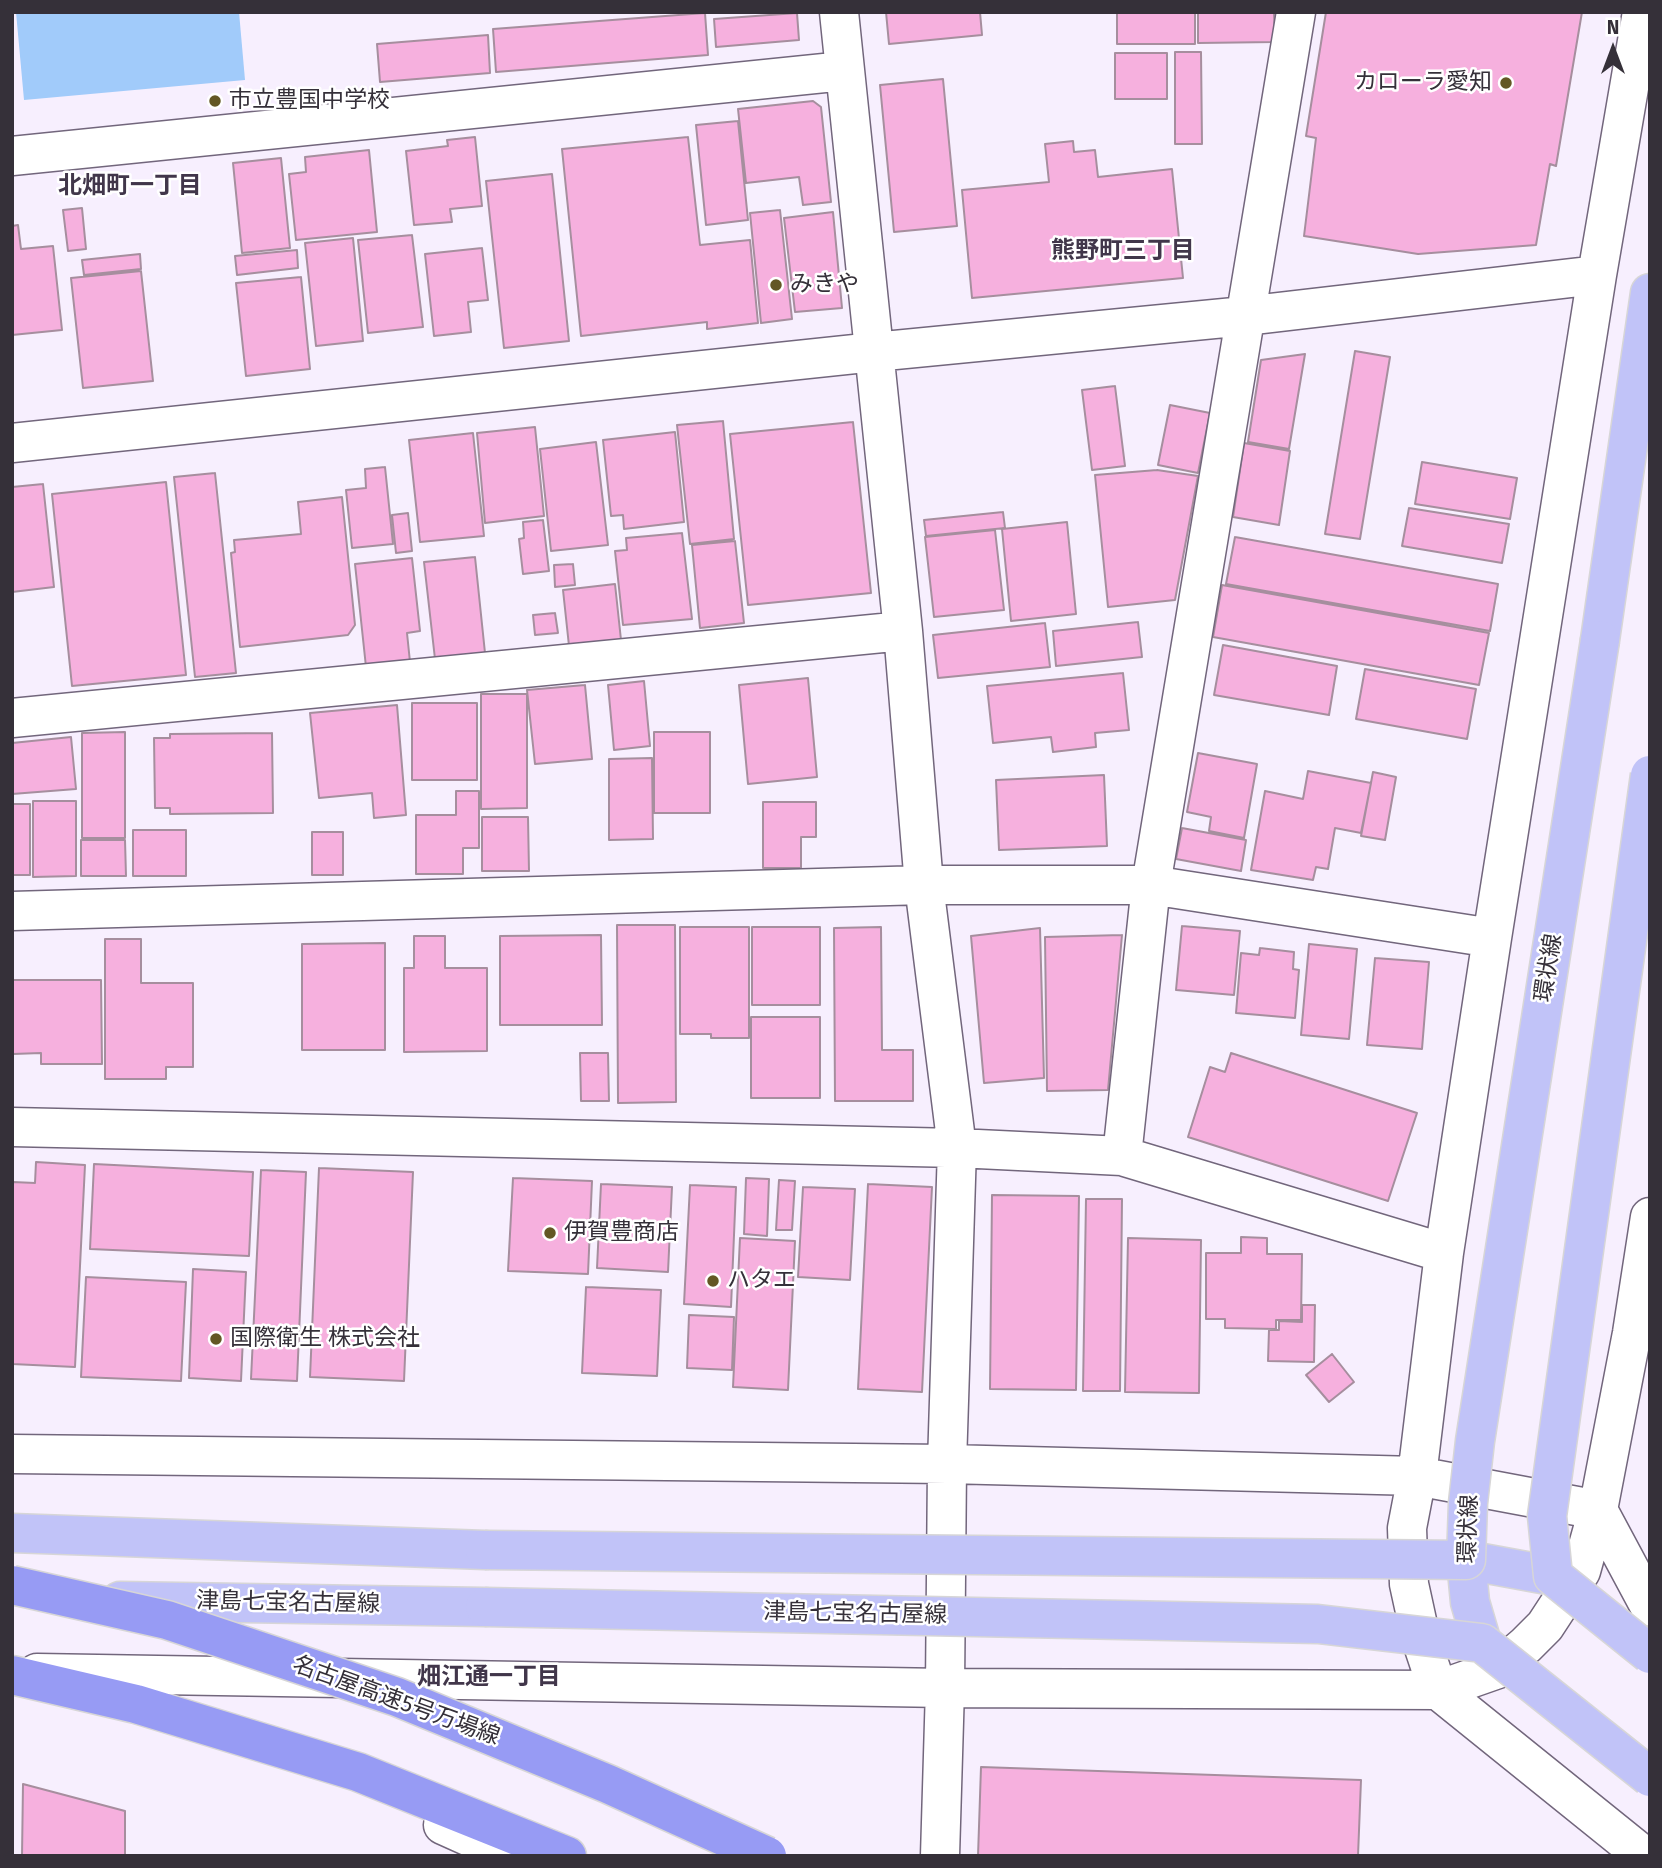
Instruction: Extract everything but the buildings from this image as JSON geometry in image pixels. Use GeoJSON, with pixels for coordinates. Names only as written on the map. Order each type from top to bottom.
{"type":"FeatureCollection","features":[{"type":"Feature","properties":{"kind":"highway","name":"名古屋高速5号万場線"},"geometry":{"type":"LineString","coordinates":[[12,1585],[167,1620],[397,1698],[608,1784],[766,1856]]}},
{"type":"Feature","properties":{"kind":"highway"},"geometry":{"type":"LineString","coordinates":[[12,1673],[136,1704],[358,1772],[567,1856]]}},
{"type":"Feature","properties":{"kind":"main road","name":"環状線"},"geometry":{"type":"LineString","coordinates":[[1482,1643],[1470,1602],[1466,1560],[1468,1503],[1475,1441],[1600,640],[1650,293]]}},
{"type":"Feature","properties":{"kind":"main road"},"geometry":{"type":"LineString","coordinates":[[1553,1576],[1548,1516],[1650,775]]}},
{"type":"Feature","properties":{"kind":"main road"},"geometry":{"type":"LineString","coordinates":[[12,1533],[485,1550],[1466,1560],[1553,1576],[1650,1654]]}},
{"type":"Feature","properties":{"kind":"main road","name":"津島七宝名古屋線"},"geometry":{"type":"LineString","coordinates":[[12,1599],[1318,1624],[1482,1643]]}},
{"type":"Feature","properties":{"kind":"main road"},"geometry":{"type":"LineString","coordinates":[[1482,1643],[1650,1777]]}},
{"type":"Feature","properties":{"kind":"street"},"geometry":{"type":"LineString","coordinates":[[839,12],[903,631],[924,885],[957,1148],[947,1464],[940,1856]]}},
{"type":"Feature","properties":{"kind":"street"},"geometry":{"type":"LineString","coordinates":[[1122,1156],[1151,885],[1296,12]]}},
{"type":"Feature","properties":{"kind":"street"},"geometry":{"type":"LineString","coordinates":[[1642,12],[1597,275],[1492,938],[1444,1253],[1417,1476],[1407,1528],[1409,1584],[1421,1639],[1438,1690],[1644,1856]]}},
{"type":"Feature","properties":{"kind":"street"},"geometry":{"type":"LineString","coordinates":[[12,156],[844,71]]}},
{"type":"Feature","properties":{"kind":"street"},"geometry":{"type":"LineString","coordinates":[[12,443],[874,352],[1245,316],[1597,275]]}},
{"type":"Feature","properties":{"kind":"street"},"geometry":{"type":"LineString","coordinates":[[12,718],[903,631]]}},
{"type":"Feature","properties":{"kind":"street"},"geometry":{"type":"LineString","coordinates":[[12,911],[924,885],[1151,885],[1492,938]]}},
{"type":"Feature","properties":{"kind":"street"},"geometry":{"type":"LineString","coordinates":[[12,1128],[957,1148],[1122,1156],[1444,1253]]}},
{"type":"Feature","properties":{"kind":"street"},"geometry":{"type":"LineString","coordinates":[[12,1673],[945,1688],[1438,1690],[1497,1668],[1545,1626],[1581,1571],[1641,1335],[1650,1217]]}},
{"type":"Feature","properties":{"kind":"street"},"geometry":{"type":"LineString","coordinates":[[12,1454],[947,1464],[1417,1476],[1598,1510]]}},
{"type":"Feature","properties":{"kind":"street"},"geometry":{"type":"LineString","coordinates":[[1598,1510],[1650,1607]]}},
{"type":"Feature","properties":{"kind":"street"},"geometry":{"type":"LineString","coordinates":[[12,1685],[368,1791],[512,1856]]}},
{"type":"Feature","properties":{"kind":"water"},"geometry":{"type":"Polygon","coordinates":[[[16,12],[239,12],[245,80],[24,100],[16,12]]]}},
{"type":"Feature","properties":{"kind":"place","name":"カローラ愛知"},"geometry":{"type":"Point","coordinates":[1506,83]}},
{"type":"Feature","properties":{"kind":"place","name":"市立豊国中学校"},"geometry":{"type":"Point","coordinates":[215,101]}},
{"type":"Feature","properties":{"kind":"place","name":"みきや"},"geometry":{"type":"Point","coordinates":[776,285]}},
{"type":"Feature","properties":{"kind":"place","name":"伊賀豊商店"},"geometry":{"type":"Point","coordinates":[550,1233]}},
{"type":"Feature","properties":{"kind":"place","name":"ハタエ"},"geometry":{"type":"Point","coordinates":[713,1281]}},
{"type":"Feature","properties":{"kind":"place","name":"国際衛生 株式会社"},"geometry":{"type":"Point","coordinates":[216,1339]}},
{"type":"Feature","properties":{"kind":"district","name":"北畑町一丁目"},"geometry":{"type":"Point","coordinates":[130,186]}},
{"type":"Feature","properties":{"kind":"district","name":"熊野町三丁目"},"geometry":{"type":"Point","coordinates":[1123,251]}},
{"type":"Feature","properties":{"kind":"district","name":"畑江通一丁目"},"geometry":{"type":"Point","coordinates":[489,1677]}}]}
